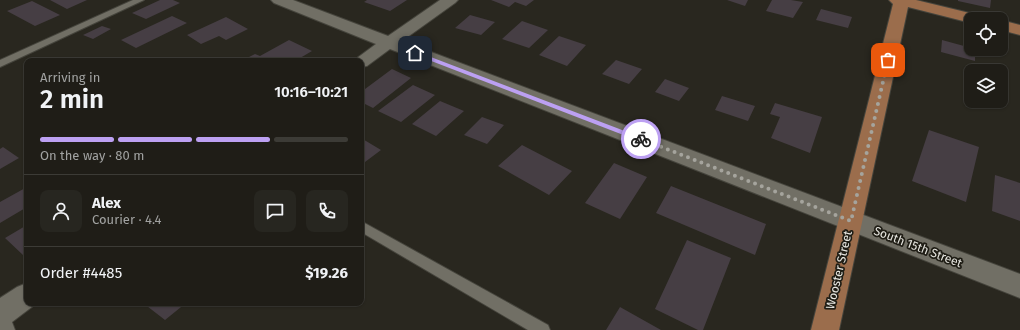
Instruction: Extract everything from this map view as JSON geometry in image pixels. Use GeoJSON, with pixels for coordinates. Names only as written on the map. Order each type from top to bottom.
{"type":"FeatureCollection","features":[{"type":"Feature","properties":{"kind":"main road"},"geometry":{"type":"LineString","coordinates":[[900,0],[964,16]]}},
{"type":"Feature","properties":{"kind":"main road","name":"Wooster Street"},"geometry":{"type":"LineString","coordinates":[[826,330],[900,0]]}},
{"type":"Feature","properties":{"kind":"main road"},"geometry":{"type":"LineString","coordinates":[[1008,27],[1020,30]]}},
{"type":"Feature","properties":{"kind":"street","name":"South 15th Street"},"geometry":{"type":"LineString","coordinates":[[279,0],[1020,286]]}},
{"type":"Feature","properties":{"kind":"street"},"geometry":{"type":"LineString","coordinates":[[364,60],[450,0]]}},
{"type":"Feature","properties":{"kind":"street"},"geometry":{"type":"LineString","coordinates":[[0,314],[24,297]]}},
{"type":"Feature","properties":{"kind":"lane"},"geometry":{"type":"LineString","coordinates":[[0,64],[140,0]]}},
{"type":"Feature","properties":{"kind":"lane"},"geometry":{"type":"LineString","coordinates":[[364,228],[542,330]]}},
{"type":"Feature","properties":{"kind":"building"},"geometry":{"type":"Polygon","coordinates":[[[50,0],[87,0],[67,9],[50,0]]]}},
{"type":"Feature","properties":{"kind":"building"},"geometry":{"type":"Polygon","coordinates":[[[160,0],[173,0],[180,3],[146,19],[132,13],[160,0]]]}},
{"type":"Feature","properties":{"kind":"building"},"geometry":{"type":"Polygon","coordinates":[[[367,0],[407,0],[390,11],[364,2],[367,0]]]}},
{"type":"Feature","properties":{"kind":"building"},"geometry":{"type":"Polygon","coordinates":[[[491,0],[534,0],[526,6],[515,2],[509,7],[491,0]]]}},
{"type":"Feature","properties":{"kind":"building"},"geometry":{"type":"Polygon","coordinates":[[[727,0],[748,0],[745,6],[727,0]]]}},
{"type":"Feature","properties":{"kind":"building"},"geometry":{"type":"Polygon","coordinates":[[[772,0],[791,0],[803,2],[793,18],[766,11],[772,0]]]}},
{"type":"Feature","properties":{"kind":"building"},"geometry":{"type":"Polygon","coordinates":[[[958,0],[991,0],[990,8],[958,0]]]}},
{"type":"Feature","properties":{"kind":"building"},"geometry":{"type":"Polygon","coordinates":[[[32,1],[60,15],[35,26],[7,11],[32,1]]]}},
{"type":"Feature","properties":{"kind":"building"},"geometry":{"type":"Polygon","coordinates":[[[821,9],[852,17],[848,28],[816,20],[821,9]]]}},
{"type":"Feature","properties":{"kind":"building"},"geometry":{"type":"Polygon","coordinates":[[[470,15],[495,22],[481,35],[455,28],[470,15]]]}},
{"type":"Feature","properties":{"kind":"building"},"geometry":{"type":"Polygon","coordinates":[[[172,16],[187,23],[136,48],[121,40],[172,16]]]}},
{"type":"Feature","properties":{"kind":"building"},"geometry":{"type":"Polygon","coordinates":[[[226,17],[248,29],[226,40],[219,36],[201,44],[187,35],[226,17]]]}},
{"type":"Feature","properties":{"kind":"building"},"geometry":{"type":"Polygon","coordinates":[[[522,21],[548,30],[529,48],[502,39],[522,21]]]}},
{"type":"Feature","properties":{"kind":"building"},"geometry":{"type":"Polygon","coordinates":[[[102,26],[111,29],[93,39],[83,35],[102,26]]]}},
{"type":"Feature","properties":{"kind":"building"},"geometry":{"type":"Polygon","coordinates":[[[559,36],[586,45],[567,66],[539,55],[559,36]]]}},
{"type":"Feature","properties":{"kind":"building"},"geometry":{"type":"Polygon","coordinates":[[[289,40],[312,51],[300,58],[247,58],[255,54],[260,56],[289,40]]]}},
{"type":"Feature","properties":{"kind":"building"},"geometry":{"type":"Polygon","coordinates":[[[942,40],[964,46],[964,56],[975,56],[975,61],[941,52],[942,40]]]}},
{"type":"Feature","properties":{"kind":"building"},"geometry":{"type":"Polygon","coordinates":[[[616,60],[642,69],[629,84],[602,74],[616,60]]]}},
{"type":"Feature","properties":{"kind":"building"},"geometry":{"type":"Polygon","coordinates":[[[392,69],[411,78],[373,108],[364,104],[364,90],[392,69]]]}},
{"type":"Feature","properties":{"kind":"building"},"geometry":{"type":"Polygon","coordinates":[[[665,79],[689,88],[679,101],[655,92],[665,79]]]}},
{"type":"Feature","properties":{"kind":"building"},"geometry":{"type":"Polygon","coordinates":[[[413,85],[435,95],[401,122],[378,111],[413,85]]]}},
{"type":"Feature","properties":{"kind":"building"},"geometry":{"type":"Polygon","coordinates":[[[722,96],[755,106],[748,121],[715,110],[722,96]]]}},
{"type":"Feature","properties":{"kind":"building"},"geometry":{"type":"Polygon","coordinates":[[[440,101],[464,111],[436,136],[412,124],[440,101]]]}},
{"type":"Feature","properties":{"kind":"building"},"geometry":{"type":"Polygon","coordinates":[[[775,103],[822,117],[810,153],[771,138],[780,117],[770,114],[775,103]]]}},
{"type":"Feature","properties":{"kind":"building"},"geometry":{"type":"Polygon","coordinates":[[[482,117],[504,125],[487,144],[464,135],[482,117]]]}},
{"type":"Feature","properties":{"kind":"building"},"geometry":{"type":"Polygon","coordinates":[[[929,130],[979,147],[966,202],[912,181],[929,130]]]}},
{"type":"Feature","properties":{"kind":"building"},"geometry":{"type":"Polygon","coordinates":[[[364,140],[381,150],[364,163],[364,140]]]}},
{"type":"Feature","properties":{"kind":"building"},"geometry":{"type":"Polygon","coordinates":[[[522,145],[572,171],[549,195],[498,166],[522,145]]]}},
{"type":"Feature","properties":{"kind":"building"},"geometry":{"type":"Polygon","coordinates":[[[3,147],[19,158],[0,169],[0,149],[3,147]]]}},
{"type":"Feature","properties":{"kind":"building"},"geometry":{"type":"Polygon","coordinates":[[[614,163],[647,177],[620,219],[585,203],[614,163]]]}},
{"type":"Feature","properties":{"kind":"building"},"geometry":{"type":"Polygon","coordinates":[[[995,175],[1020,183],[1020,221],[992,211],[995,175]]]}},
{"type":"Feature","properties":{"kind":"building"},"geometry":{"type":"Polygon","coordinates":[[[671,186],[766,224],[755,255],[656,213],[671,186]]]}},
{"type":"Feature","properties":{"kind":"building"},"geometry":{"type":"Polygon","coordinates":[[[24,189],[24,209],[0,223],[0,202],[24,189]]]}},
{"type":"Feature","properties":{"kind":"building"},"geometry":{"type":"Polygon","coordinates":[[[24,227],[24,254],[23,255],[5,238],[24,227]]]}},
{"type":"Feature","properties":{"kind":"building"},"geometry":{"type":"Polygon","coordinates":[[[687,240],[731,258],[703,330],[698,330],[655,309],[687,240]]]}},
{"type":"Feature","properties":{"kind":"building"},"geometry":{"type":"Polygon","coordinates":[[[147,306],[182,306],[165,320],[147,306]]]}},
{"type":"Feature","properties":{"kind":"building"},"geometry":{"type":"Polygon","coordinates":[[[620,307],[661,330],[606,330],[620,307]]]}},
{"type":"Feature","properties":{"kind":"way so far"},"geometry":{"type":"LineString","coordinates":[[641,139],[851,221],[888,60]]}},
{"type":"Feature","properties":{"kind":"route"},"geometry":{"type":"LineString","coordinates":[[415,53],[641,139]]}}]}
